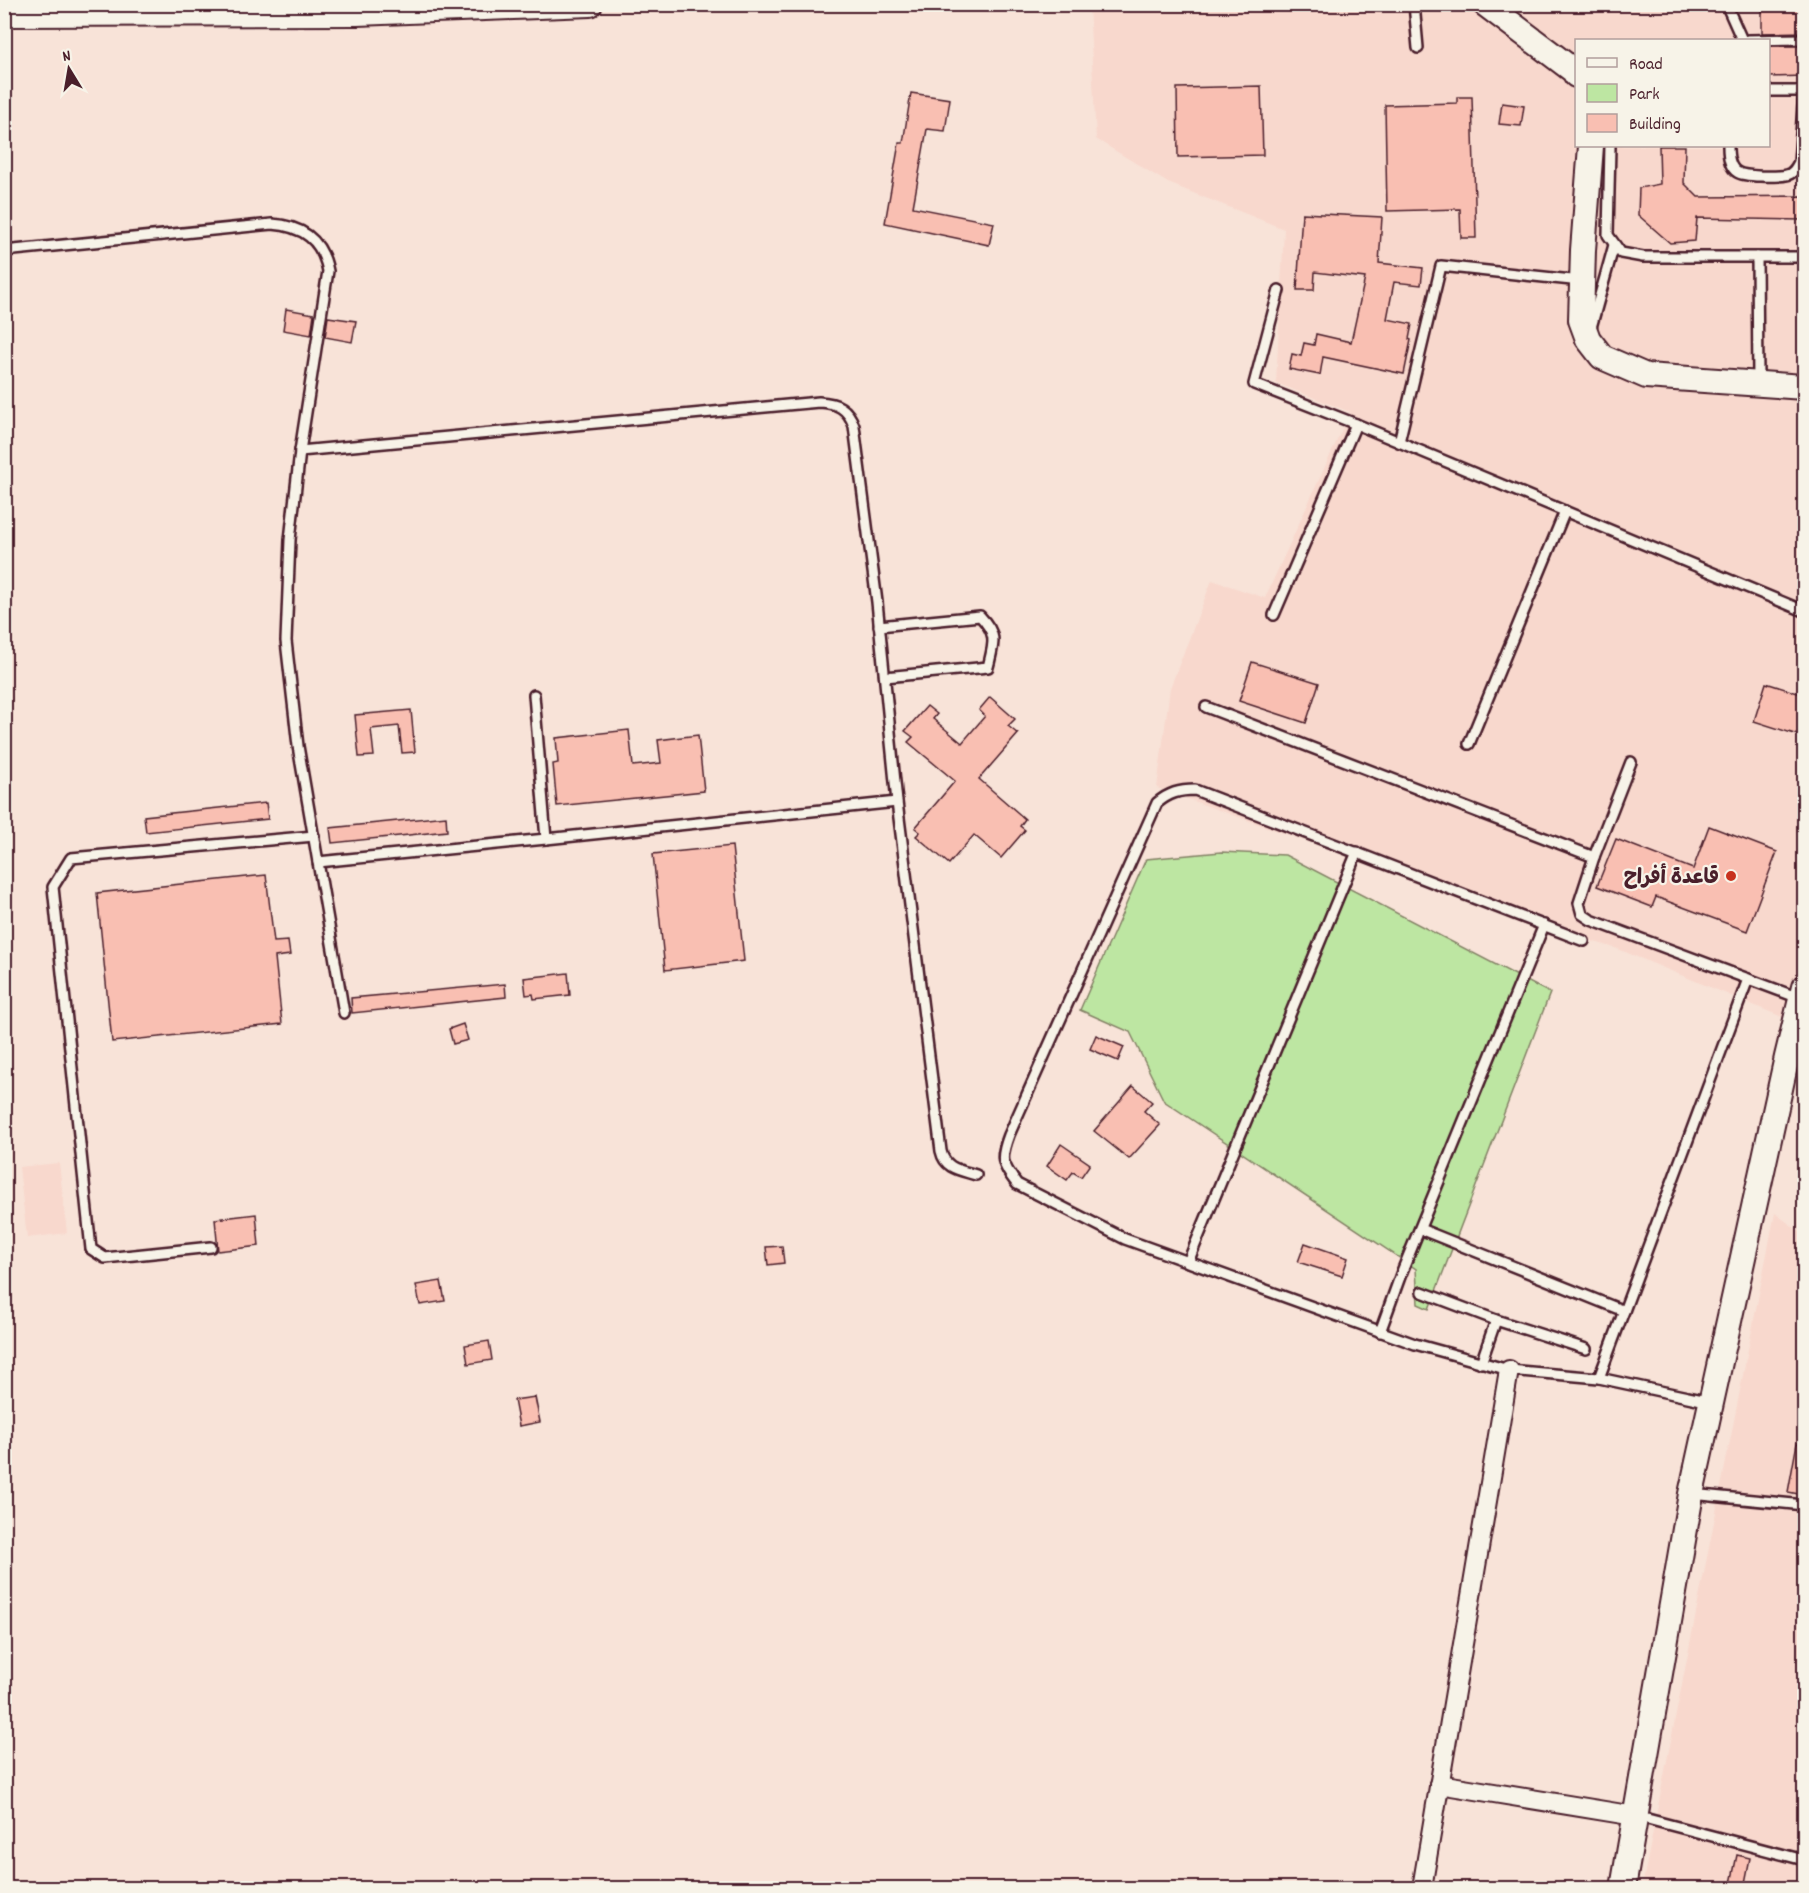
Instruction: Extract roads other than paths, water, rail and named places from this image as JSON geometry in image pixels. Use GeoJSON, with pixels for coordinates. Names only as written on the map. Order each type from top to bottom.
{"type":"FeatureCollection","features":[{"type":"Feature","properties":{"kind":"street"},"geometry":{"type":"LineString","coordinates":[[4,14],[357,13],[590,4]]}},
{"type":"Feature","properties":{"kind":"street"},"geometry":{"type":"LineString","coordinates":[[1485,4],[1575,73]]}},
{"type":"Feature","properties":{"kind":"street"},"geometry":{"type":"LineString","coordinates":[[1591,147],[1582,250],[1581,320],[1588,339],[1602,357],[1646,376],[1804,387]]}},
{"type":"Feature","properties":{"kind":"street"},"geometry":{"type":"LineString","coordinates":[[1623,1888],[1691,1494],[1803,993]]}},
{"type":"Feature","properties":{"kind":"street"},"geometry":{"type":"LineString","coordinates":[[1422,1888],[1509,1370]]}},
{"type":"Feature","properties":{"kind":"street"},"geometry":{"type":"LineString","coordinates":[[1439,1784],[1635,1816]]}},
{"type":"Feature","properties":{"kind":"lane"},"geometry":{"type":"LineString","coordinates":[[1414,4],[1418,48]]}},
{"type":"Feature","properties":{"kind":"lane"},"geometry":{"type":"LineString","coordinates":[[1726,4],[1742,39]]}},
{"type":"Feature","properties":{"kind":"lane"},"geometry":{"type":"LineString","coordinates":[[1770,40],[1804,39]]}},
{"type":"Feature","properties":{"kind":"lane"},"geometry":{"type":"LineString","coordinates":[[1728,147],[1731,166],[1737,172],[1749,175],[1786,175],[1795,170],[1799,162],[1804,91],[1770,91]]}},
{"type":"Feature","properties":{"kind":"lane"},"geometry":{"type":"LineString","coordinates":[[1610,147],[1608,235],[1621,253],[1643,257],[1804,257]]}},
{"type":"Feature","properties":{"kind":"lane"},"geometry":{"type":"LineString","coordinates":[[4,251],[257,224],[285,225],[299,229],[319,247],[325,257],[328,271],[300,452],[290,540],[286,641],[298,746],[344,1013]]}},
{"type":"Feature","properties":{"kind":"lane"},"geometry":{"type":"LineString","coordinates":[[1588,339],[1614,245]]}},
{"type":"Feature","properties":{"kind":"lane"},"geometry":{"type":"LineString","coordinates":[[1757,257],[1758,384]]}},
{"type":"Feature","properties":{"kind":"lane"},"geometry":{"type":"LineString","coordinates":[[1400,442],[1441,266],[1582,281]]}},
{"type":"Feature","properties":{"kind":"lane"},"geometry":{"type":"LineString","coordinates":[[1279,290],[1254,384],[1356,423],[1804,611]]}},
{"type":"Feature","properties":{"kind":"lane"},"geometry":{"type":"LineString","coordinates":[[300,452],[819,402],[835,404],[849,414],[854,426],[879,626],[897,802],[941,1151],[943,1159],[952,1168],[976,1175]]}},
{"type":"Feature","properties":{"kind":"lane"},"geometry":{"type":"LineString","coordinates":[[1274,615],[1356,423]]}},
{"type":"Feature","properties":{"kind":"lane"},"geometry":{"type":"LineString","coordinates":[[1468,744],[1565,511]]}},
{"type":"Feature","properties":{"kind":"lane"},"geometry":{"type":"LineString","coordinates":[[879,626],[980,616],[991,628],[993,646],[988,667],[885,676]]}},
{"type":"Feature","properties":{"kind":"lane"},"geometry":{"type":"LineString","coordinates":[[534,695],[546,839]]}},
{"type":"Feature","properties":{"kind":"lane"},"geometry":{"type":"LineString","coordinates":[[1206,707],[1593,858]]}},
{"type":"Feature","properties":{"kind":"lane"},"geometry":{"type":"LineString","coordinates":[[1631,762],[1578,903],[1582,914],[1591,920],[1748,979],[1803,993]]}},
{"type":"Feature","properties":{"kind":"lane"},"geometry":{"type":"LineString","coordinates":[[1584,941],[1195,790],[1178,790],[1157,803],[1008,1135],[1002,1155],[1008,1171],[1017,1184],[1125,1239],[1380,1332],[1509,1370],[1599,1378],[1712,1402]]}},
{"type":"Feature","properties":{"kind":"lane"},"geometry":{"type":"LineString","coordinates":[[318,861],[897,802]]}},
{"type":"Feature","properties":{"kind":"lane"},"geometry":{"type":"LineString","coordinates":[[211,1247],[105,1258],[91,1249],[53,887],[71,858],[314,836]]}},
{"type":"Feature","properties":{"kind":"lane"},"geometry":{"type":"LineString","coordinates":[[1188,1262],[1357,852]]}},
{"type":"Feature","properties":{"kind":"lane"},"geometry":{"type":"LineString","coordinates":[[1380,1332],[1545,925]]}},
{"type":"Feature","properties":{"kind":"lane"},"geometry":{"type":"LineString","coordinates":[[1599,1378],[1748,979]]}},
{"type":"Feature","properties":{"kind":"lane"},"geometry":{"type":"LineString","coordinates":[[1420,1230],[1624,1311]]}},
{"type":"Feature","properties":{"kind":"lane"},"geometry":{"type":"LineString","coordinates":[[1422,1292],[1496,1320],[1586,1349]]}},
{"type":"Feature","properties":{"kind":"lane"},"geometry":{"type":"LineString","coordinates":[[1481,1363],[1496,1320]]}},
{"type":"Feature","properties":{"kind":"lane"},"geometry":{"type":"LineString","coordinates":[[1691,1494],[1804,1505]]}},
{"type":"Feature","properties":{"kind":"lane"},"geometry":{"type":"LineString","coordinates":[[1635,1816],[1804,1860]]}},
{"type":"Feature","properties":{"kind":"place","name":"قاعدة أفراح"},"geometry":{"type":"Point","coordinates":[1731,876]}}]}
